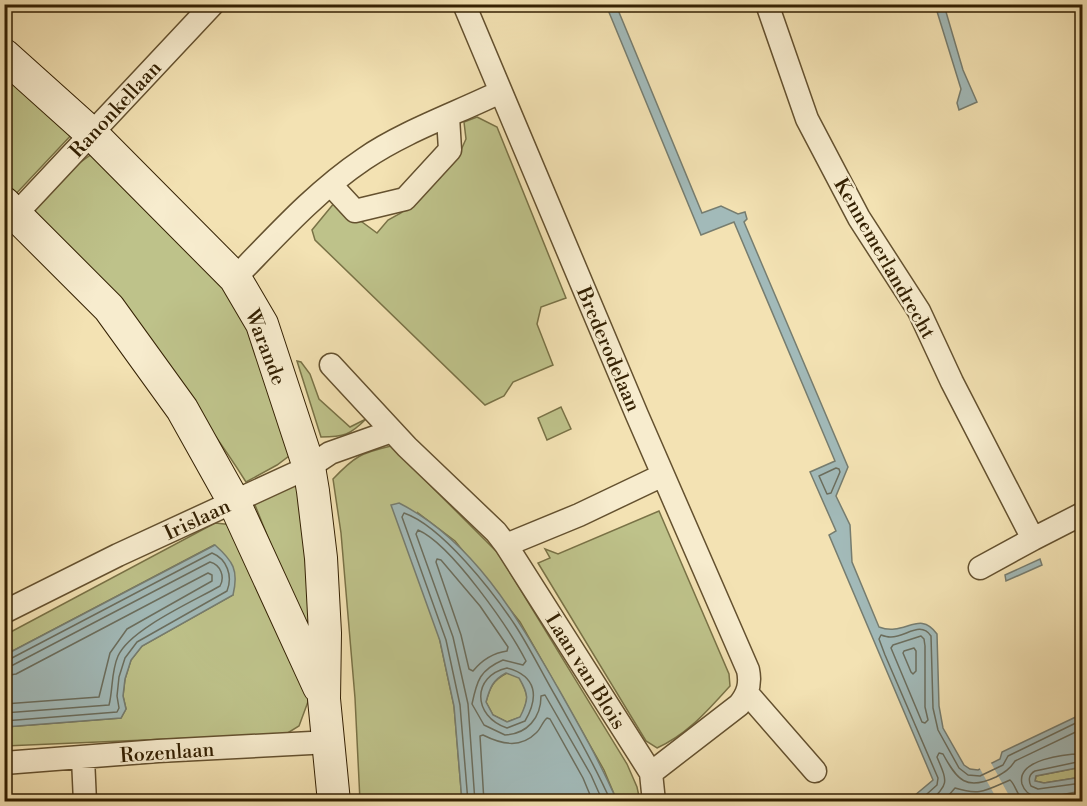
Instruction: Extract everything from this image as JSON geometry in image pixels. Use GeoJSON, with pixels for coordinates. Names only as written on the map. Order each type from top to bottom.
{"type":"FeatureCollection","features":[{"type":"Feature","properties":{"kind":"main road","name":"Warande"},"geometry":{"type":"LineString","coordinates":[[4,55],[92,134],[235,278],[262,324],[309,466],[314,491],[321,558],[325,633],[324,699],[334,801]]}},
{"type":"Feature","properties":{"kind":"main road","name":"Warande"},"geometry":{"type":"LineString","coordinates":[[10,208],[109,308],[182,409],[234,502],[324,699]]}},
{"type":"Feature","properties":{"kind":"street","name":"Ranonkellaan"},"geometry":{"type":"LineString","coordinates":[[10,208],[92,134],[213,4]]}},
{"type":"Feature","properties":{"kind":"street","name":"Brederodelaan"},"geometry":{"type":"LineString","coordinates":[[464,4],[748,670],[750,679],[747,693]]}},
{"type":"Feature","properties":{"kind":"street","name":"Kennemerlandrecht"},"geometry":{"type":"LineString","coordinates":[[767,4],[807,119],[859,218],[919,311],[952,382],[1033,539]]}},
{"type":"Feature","properties":{"kind":"street"},"geometry":{"type":"LineString","coordinates":[[235,278],[291,220],[364,159],[403,137],[500,92]]}},
{"type":"Feature","properties":{"kind":"street"},"geometry":{"type":"LineString","coordinates":[[331,185],[355,211],[405,198],[450,150],[448,117]]}},
{"type":"Feature","properties":{"kind":"street","name":"Laan van Blois"},"geometry":{"type":"LineString","coordinates":[[331,365],[392,431],[506,544],[651,773],[654,801]]}},
{"type":"Feature","properties":{"kind":"street","name":"Irislaan"},"geometry":{"type":"LineString","coordinates":[[4,612],[118,555],[309,466],[330,453],[392,431]]}},
{"type":"Feature","properties":{"kind":"street"},"geometry":{"type":"LineString","coordinates":[[506,544],[579,515],[663,475]]}},
{"type":"Feature","properties":{"kind":"street"},"geometry":{"type":"LineString","coordinates":[[980,568],[1083,514]]}},
{"type":"Feature","properties":{"kind":"street"},"geometry":{"type":"LineString","coordinates":[[651,773],[739,705],[747,693],[815,771]]}},
{"type":"Feature","properties":{"kind":"street","name":"Rozenlaan"},"geometry":{"type":"LineString","coordinates":[[4,763],[330,742]]}},
{"type":"Feature","properties":{"kind":"street"},"geometry":{"type":"LineString","coordinates":[[82,758],[85,801]]}},
{"type":"Feature","properties":{"kind":"green space"},"geometry":{"type":"Polygon","coordinates":[[[4,66],[75,131],[13,197],[5,188],[4,66]]]}},
{"type":"Feature","properties":{"kind":"green space"},"geometry":{"type":"Polygon","coordinates":[[[477,117],[497,127],[566,298],[541,307],[537,324],[553,365],[513,382],[504,396],[485,405],[315,240],[312,230],[335,202],[377,233],[388,220],[401,213],[429,186],[461,150],[466,139],[464,122],[477,117]]]}},
{"type":"Feature","properties":{"kind":"green space"},"geometry":{"type":"Polygon","coordinates":[[[96,151],[194,244],[248,318],[293,453],[277,465],[246,482],[171,378],[31,214],[78,164],[96,151]]]}},
{"type":"Feature","properties":{"kind":"green space"},"geometry":{"type":"Polygon","coordinates":[[[297,361],[301,362],[310,374],[319,399],[350,427],[366,419],[346,434],[321,437],[297,361]]]}},
{"type":"Feature","properties":{"kind":"green space"},"geometry":{"type":"Polygon","coordinates":[[[561,407],[571,429],[547,440],[538,418],[561,407]]]}},
{"type":"Feature","properties":{"kind":"green space"},"geometry":{"type":"Polygon","coordinates":[[[391,446],[498,553],[627,764],[637,787],[640,801],[617,801],[604,770],[520,622],[455,541],[418,513],[440,641],[454,706],[462,801],[360,801],[355,698],[341,533],[333,479],[359,456],[391,446]]]}},
{"type":"Feature","properties":{"kind":"green space"},"geometry":{"type":"Polygon","coordinates":[[[299,477],[323,688],[305,630],[253,500],[299,477]]]}},
{"type":"Feature","properties":{"kind":"green space"},"geometry":{"type":"Polygon","coordinates":[[[659,511],[729,674],[730,686],[688,729],[657,748],[646,741],[538,563],[550,558],[545,549],[558,554],[659,511]]]}},
{"type":"Feature","properties":{"kind":"green space"},"geometry":{"type":"Polygon","coordinates":[[[215,523],[234,525],[309,699],[299,726],[286,734],[5,746],[5,727],[121,718],[126,709],[123,696],[125,679],[131,660],[142,646],[233,595],[214,545],[5,655],[5,635],[215,523]]]}},
{"type":"Feature","properties":{"kind":"green space"},"geometry":{"type":"Polygon","coordinates":[[[507,673],[519,677],[527,697],[521,717],[507,722],[493,715],[486,702],[493,684],[507,673]]]}},
{"type":"Feature","properties":{"kind":"green space"},"geometry":{"type":"Polygon","coordinates":[[[1082,767],[1082,777],[1044,783],[1035,781],[1036,776],[1082,767]]]}},
{"type":"Feature","properties":{"kind":"water"},"geometry":{"type":"Polygon","coordinates":[[[606,5],[616,5],[702,213],[721,206],[738,214],[745,212],[747,219],[744,222],[848,467],[836,496],[850,525],[852,562],[879,627],[896,629],[918,623],[930,627],[937,634],[939,706],[943,728],[964,765],[970,769],[978,770],[1000,759],[1002,752],[1082,714],[1082,767],[1036,776],[1035,781],[1044,783],[1082,777],[1082,801],[908,801],[933,780],[829,535],[836,531],[810,472],[835,461],[734,222],[701,235],[606,5]]]}},
{"type":"Feature","properties":{"kind":"water"},"geometry":{"type":"Polygon","coordinates":[[[935,5],[944,5],[963,70],[977,102],[959,110],[957,103],[961,89],[935,5]]]}},
{"type":"Feature","properties":{"kind":"water"},"geometry":{"type":"Polygon","coordinates":[[[399,503],[426,519],[450,538],[491,583],[526,634],[558,688],[617,801],[462,801],[454,706],[440,641],[391,505],[399,503]],[[506,673],[498,678],[486,702],[493,715],[507,722],[520,717],[525,706],[526,693],[519,678],[506,673]]]}},
{"type":"Feature","properties":{"kind":"water"},"geometry":{"type":"Polygon","coordinates":[[[215,545],[230,561],[235,572],[233,595],[142,646],[131,660],[125,679],[123,696],[126,709],[121,718],[5,727],[5,655],[215,545]]]}},
{"type":"Feature","properties":{"kind":"water"},"geometry":{"type":"Polygon","coordinates":[[[1040,559],[1042,565],[1006,581],[1005,575],[1040,559]]]}},
{"type":"Feature","properties":{"kind":"pier"},"geometry":{"type":"Polygon","coordinates":[[[990,761],[1012,801],[998,801],[979,767],[990,761]]]}}]}
